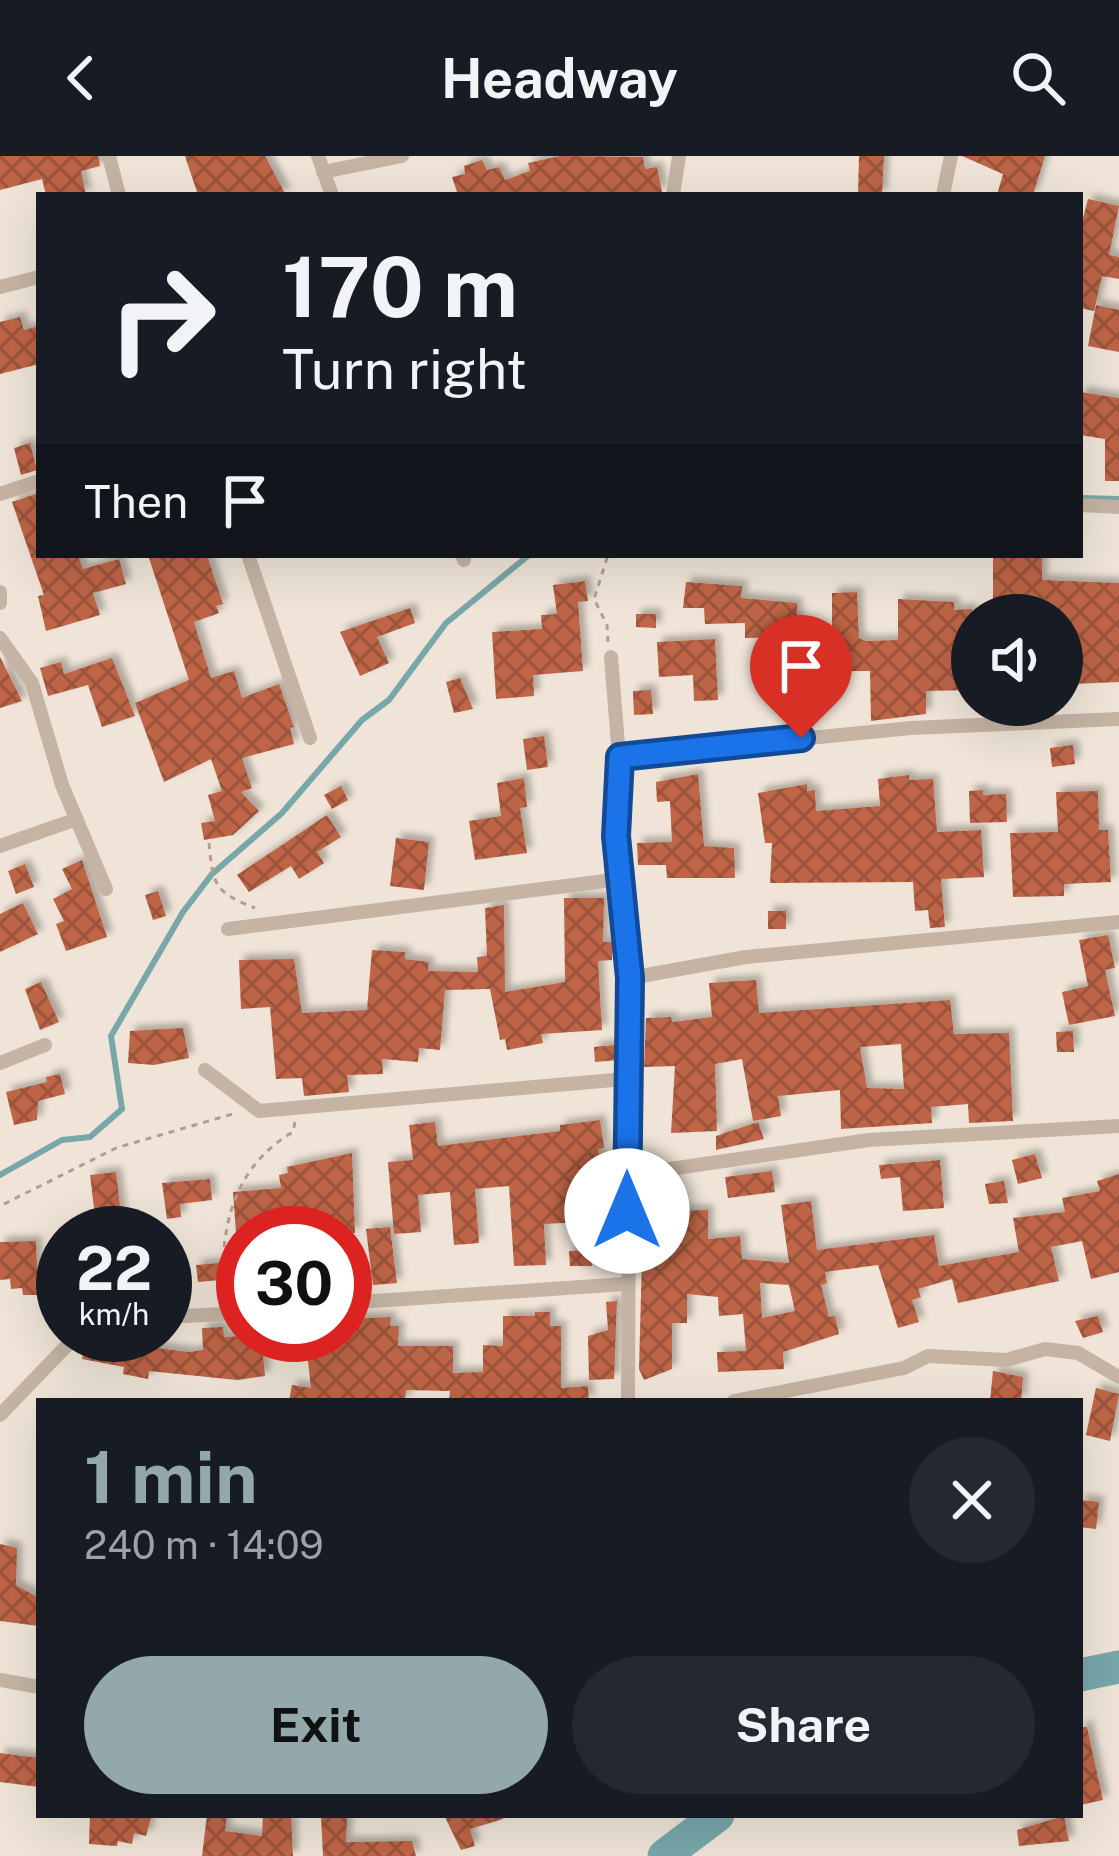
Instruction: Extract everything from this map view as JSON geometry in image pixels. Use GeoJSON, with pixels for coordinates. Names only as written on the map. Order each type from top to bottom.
{"type":"FeatureCollection","features":[{"type":"Feature","properties":{"kind":"street"},"geometry":{"type":"LineString","coordinates":[[109,156],[118,192]]}},
{"type":"Feature","properties":{"kind":"street"},"geometry":{"type":"LineString","coordinates":[[321,164],[402,156]]}},
{"type":"Feature","properties":{"kind":"street"},"geometry":{"type":"LineString","coordinates":[[673,192],[679,156]]}},
{"type":"Feature","properties":{"kind":"street"},"geometry":{"type":"LineString","coordinates":[[945,192],[951,156]]}},
{"type":"Feature","properties":{"kind":"street"},"geometry":{"type":"LineString","coordinates":[[0,287],[36,278]]}},
{"type":"Feature","properties":{"kind":"street"},"geometry":{"type":"LineString","coordinates":[[0,494],[36,482]]}},
{"type":"Feature","properties":{"kind":"street"},"geometry":{"type":"LineString","coordinates":[[1083,506],[1119,507]]}},
{"type":"Feature","properties":{"kind":"street"},"geometry":{"type":"LineString","coordinates":[[249,558],[310,738]]}},
{"type":"Feature","properties":{"kind":"street"},"geometry":{"type":"LineString","coordinates":[[0,592],[0,603]]}},
{"type":"Feature","properties":{"kind":"street"},"geometry":{"type":"LineString","coordinates":[[0,638],[32,683],[77,819],[106,889]]}},
{"type":"Feature","properties":{"kind":"street"},"geometry":{"type":"LineString","coordinates":[[611,657],[620,757],[615,794],[630,978],[628,1398]]}},
{"type":"Feature","properties":{"kind":"street"},"geometry":{"type":"LineString","coordinates":[[620,757],[911,728],[1119,719]]}},
{"type":"Feature","properties":{"kind":"street"},"geometry":{"type":"LineString","coordinates":[[0,846],[77,819]]}},
{"type":"Feature","properties":{"kind":"street"},"geometry":{"type":"LineString","coordinates":[[228,929],[621,879]]}},
{"type":"Feature","properties":{"kind":"street"},"geometry":{"type":"LineString","coordinates":[[630,978],[746,957],[1119,922]]}},
{"type":"Feature","properties":{"kind":"street"},"geometry":{"type":"LineString","coordinates":[[0,1064],[45,1045]]}},
{"type":"Feature","properties":{"kind":"street"},"geometry":{"type":"LineString","coordinates":[[205,1070],[256,1108],[297,1111],[500,1094],[560,1081],[626,1079]]}},
{"type":"Feature","properties":{"kind":"street"},"geometry":{"type":"LineString","coordinates":[[628,1175],[869,1140],[1119,1126]]}},
{"type":"Feature","properties":{"kind":"street"},"geometry":{"type":"LineString","coordinates":[[372,1301],[625,1284]]}},
{"type":"Feature","properties":{"kind":"street"},"geometry":{"type":"LineString","coordinates":[[750,1398],[904,1369],[928,1356],[1006,1360],[1045,1349],[1078,1353],[1119,1377]]}},
{"type":"Feature","properties":{"kind":"street"},"geometry":{"type":"LineString","coordinates":[[0,1415],[51,1362]]}},
{"type":"Feature","properties":{"kind":"street"},"geometry":{"type":"LineString","coordinates":[[0,1680],[36,1687]]}},
{"type":"Feature","properties":{"kind":"path"},"geometry":{"type":"LineString","coordinates":[[608,558],[606,575],[593,599],[607,625],[611,657]]}},
{"type":"Feature","properties":{"kind":"path"},"geometry":{"type":"LineString","coordinates":[[209,843],[216,884],[229,900],[254,907],[268,923]]}},
{"type":"Feature","properties":{"kind":"path"},"geometry":{"type":"LineString","coordinates":[[4,1204],[116,1148],[256,1108]]}},
{"type":"Feature","properties":{"kind":"path"},"geometry":{"type":"LineString","coordinates":[[232,1206],[265,1148],[292,1132],[297,1111]]}},
{"type":"Feature","properties":{"kind":"building"},"geometry":{"type":"Polygon","coordinates":[[[0,156],[98,156],[100,166],[81,171],[85,192],[45,192],[42,179],[0,190],[0,156]]]}},
{"type":"Feature","properties":{"kind":"building"},"geometry":{"type":"Polygon","coordinates":[[[185,156],[265,156],[284,192],[197,192],[185,156]]]}},
{"type":"Feature","properties":{"kind":"building"},"geometry":{"type":"Polygon","coordinates":[[[560,156],[643,157],[645,169],[657,167],[662,192],[457,192],[452,177],[465,174],[464,166],[482,160],[487,170],[499,167],[505,180],[530,171],[528,163],[560,156]]]}},
{"type":"Feature","properties":{"kind":"building"},"geometry":{"type":"Polygon","coordinates":[[[859,156],[884,156],[882,192],[858,192],[859,156]]]}},
{"type":"Feature","properties":{"kind":"building"},"geometry":{"type":"Polygon","coordinates":[[[962,156],[1045,156],[1034,192],[998,192],[1003,174],[962,156]]]}},
{"type":"Feature","properties":{"kind":"building"},"geometry":{"type":"Polygon","coordinates":[[[1088,199],[1119,206],[1109,255],[1119,257],[1119,279],[1102,276],[1094,311],[1083,309],[1083,218],[1088,199]]]}},
{"type":"Feature","properties":{"kind":"building"},"geometry":{"type":"Polygon","coordinates":[[[1096,305],[1119,310],[1119,352],[1088,346],[1096,305]]]}},
{"type":"Feature","properties":{"kind":"building"},"geometry":{"type":"Polygon","coordinates":[[[20,317],[24,330],[36,327],[36,365],[0,374],[0,322],[20,317]]]}},
{"type":"Feature","properties":{"kind":"building"},"geometry":{"type":"Polygon","coordinates":[[[1083,392],[1119,398],[1119,481],[1105,481],[1105,439],[1083,435],[1083,392]]]}},
{"type":"Feature","properties":{"kind":"building"},"geometry":{"type":"Polygon","coordinates":[[[30,443],[36,470],[21,475],[14,448],[30,443]]]}},
{"type":"Feature","properties":{"kind":"building"},"geometry":{"type":"Polygon","coordinates":[[[36,494],[36,558],[79,558],[83,569],[119,559],[126,584],[93,593],[100,615],[46,631],[38,596],[44,595],[12,502],[36,494]]]}},
{"type":"Feature","properties":{"kind":"building"},"geometry":{"type":"Polygon","coordinates":[[[149,558],[208,558],[223,604],[216,606],[219,613],[194,622],[211,678],[234,671],[242,698],[279,684],[294,727],[290,728],[294,744],[242,758],[252,788],[241,792],[259,811],[233,835],[204,840],[201,823],[215,821],[208,795],[222,791],[211,759],[164,782],[135,703],[189,680],[149,558]]]}},
{"type":"Feature","properties":{"kind":"building"},"geometry":{"type":"Polygon","coordinates":[[[993,558],[1042,558],[1042,580],[1119,583],[1119,682],[1083,684],[1083,594],[993,594],[993,558]]]}},
{"type":"Feature","properties":{"kind":"building"},"geometry":{"type":"Polygon","coordinates":[[[585,581],[588,601],[578,602],[583,671],[533,675],[534,696],[496,699],[492,632],[542,629],[541,615],[557,614],[553,585],[585,581]]]}},
{"type":"Feature","properties":{"kind":"building"},"geometry":{"type":"Polygon","coordinates":[[[686,582],[742,586],[741,598],[797,603],[798,637],[745,638],[745,623],[705,624],[704,608],[683,608],[686,582]]]}},
{"type":"Feature","properties":{"kind":"building"},"geometry":{"type":"Polygon","coordinates":[[[857,592],[859,638],[866,641],[898,640],[898,599],[951,602],[951,690],[926,691],[926,714],[871,721],[870,671],[847,671],[847,658],[832,658],[832,593],[857,592]]]}},
{"type":"Feature","properties":{"kind":"building"},"geometry":{"type":"Polygon","coordinates":[[[410,608],[415,623],[377,637],[389,663],[360,676],[340,632],[410,608]]]}},
{"type":"Feature","properties":{"kind":"building"},"geometry":{"type":"Polygon","coordinates":[[[636,614],[656,614],[656,628],[636,627],[636,614]]]}},
{"type":"Feature","properties":{"kind":"building"},"geometry":{"type":"Polygon","coordinates":[[[715,639],[718,700],[694,701],[693,675],[659,677],[657,642],[715,639]]]}},
{"type":"Feature","properties":{"kind":"building"},"geometry":{"type":"Polygon","coordinates":[[[0,657],[22,701],[0,708],[0,657]]]}},
{"type":"Feature","properties":{"kind":"building"},"geometry":{"type":"Polygon","coordinates":[[[112,658],[135,716],[102,727],[88,685],[48,696],[40,668],[61,662],[64,674],[112,658]]]}},
{"type":"Feature","properties":{"kind":"building"},"geometry":{"type":"Polygon","coordinates":[[[460,678],[473,709],[454,713],[446,682],[460,678]]]}},
{"type":"Feature","properties":{"kind":"building"},"geometry":{"type":"Polygon","coordinates":[[[651,690],[653,714],[634,715],[633,691],[651,690]]]}},
{"type":"Feature","properties":{"kind":"building"},"geometry":{"type":"Polygon","coordinates":[[[544,736],[548,767],[527,770],[523,739],[544,736]]]}},
{"type":"Feature","properties":{"kind":"building"},"geometry":{"type":"Polygon","coordinates":[[[1073,745],[1075,764],[1052,767],[1050,748],[1073,745]]]}},
{"type":"Feature","properties":{"kind":"building"},"geometry":{"type":"Polygon","coordinates":[[[698,774],[704,846],[734,848],[735,878],[667,878],[666,865],[638,865],[637,843],[672,842],[670,801],[657,802],[656,782],[698,774]]]}},
{"type":"Feature","properties":{"kind":"building"},"geometry":{"type":"Polygon","coordinates":[[[909,775],[909,780],[933,779],[937,832],[981,830],[984,877],[941,879],[945,927],[930,928],[928,910],[915,911],[913,882],[770,883],[772,843],[765,843],[758,793],[807,784],[807,791],[815,790],[816,811],[880,806],[878,779],[909,775]]]}},
{"type":"Feature","properties":{"kind":"building"},"geometry":{"type":"Polygon","coordinates":[[[524,778],[527,807],[520,808],[527,853],[475,860],[469,821],[501,816],[497,783],[524,778]]]}},
{"type":"Feature","properties":{"kind":"building"},"geometry":{"type":"Polygon","coordinates":[[[341,786],[348,800],[332,809],[324,795],[341,786]]]}},
{"type":"Feature","properties":{"kind":"building"},"geometry":{"type":"Polygon","coordinates":[[[983,790],[983,795],[1006,794],[1007,822],[970,823],[969,791],[983,790]]]}},
{"type":"Feature","properties":{"kind":"building"},"geometry":{"type":"Polygon","coordinates":[[[1098,791],[1099,830],[1108,830],[1111,882],[1064,884],[1064,896],[1013,897],[1010,833],[1058,832],[1056,792],[1098,791]]]}},
{"type":"Feature","properties":{"kind":"building"},"geometry":{"type":"Polygon","coordinates":[[[327,815],[341,837],[317,852],[324,863],[299,879],[291,866],[249,892],[237,875],[327,815]]]}},
{"type":"Feature","properties":{"kind":"building"},"geometry":{"type":"Polygon","coordinates":[[[396,838],[429,842],[424,890],[390,886],[396,838]]]}},
{"type":"Feature","properties":{"kind":"building"},"geometry":{"type":"Polygon","coordinates":[[[82,860],[107,937],[66,951],[56,924],[64,921],[53,899],[72,889],[62,869],[82,860]]]}},
{"type":"Feature","properties":{"kind":"building"},"geometry":{"type":"Polygon","coordinates":[[[25,864],[34,887],[16,894],[8,871],[25,864]]]}},
{"type":"Feature","properties":{"kind":"building"},"geometry":{"type":"Polygon","coordinates":[[[158,891],[166,916],[153,920],[145,895],[158,891]]]}},
{"type":"Feature","properties":{"kind":"building"},"geometry":{"type":"Polygon","coordinates":[[[564,898],[604,898],[603,942],[612,942],[612,960],[598,961],[602,1030],[541,1034],[543,1043],[507,1050],[505,1039],[500,1040],[490,989],[445,990],[440,1050],[419,1048],[418,1062],[382,1059],[383,1074],[347,1075],[349,1092],[304,1096],[302,1078],[276,1079],[270,1007],[241,1009],[239,960],[294,959],[302,1013],[367,1010],[372,950],[405,952],[405,959],[429,962],[428,971],[478,972],[477,957],[487,956],[485,908],[504,905],[505,992],[565,982],[564,898]]]}},
{"type":"Feature","properties":{"kind":"building"},"geometry":{"type":"Polygon","coordinates":[[[23,903],[38,934],[0,952],[0,914],[23,903]]]}},
{"type":"Feature","properties":{"kind":"building"},"geometry":{"type":"Polygon","coordinates":[[[768,911],[786,911],[786,929],[768,929],[768,911]]]}},
{"type":"Feature","properties":{"kind":"building"},"geometry":{"type":"Polygon","coordinates":[[[1108,935],[1115,968],[1105,970],[1115,1016],[1069,1025],[1062,992],[1088,986],[1079,940],[1108,935]]]}},
{"type":"Feature","properties":{"kind":"building"},"geometry":{"type":"Polygon","coordinates":[[[756,980],[759,1013],[950,1000],[954,1034],[1009,1033],[1013,1121],[969,1123],[968,1104],[931,1107],[932,1123],[841,1129],[840,1090],[778,1096],[781,1116],[753,1121],[742,1059],[715,1064],[717,1131],[671,1133],[675,1066],[644,1067],[646,1018],[671,1017],[672,1022],[712,1017],[709,983],[756,980]],[[901,1044],[860,1047],[867,1088],[904,1089],[901,1044]]]}},
{"type":"Feature","properties":{"kind":"building"},"geometry":{"type":"Polygon","coordinates":[[[41,982],[59,1022],[40,1030],[25,989],[41,982]]]}},
{"type":"Feature","properties":{"kind":"building"},"geometry":{"type":"Polygon","coordinates":[[[183,1028],[189,1058],[154,1065],[128,1063],[130,1031],[183,1028]]]}},
{"type":"Feature","properties":{"kind":"building"},"geometry":{"type":"Polygon","coordinates":[[[1073,1031],[1074,1052],[1057,1052],[1056,1032],[1073,1031]]]}},
{"type":"Feature","properties":{"kind":"building"},"geometry":{"type":"Polygon","coordinates":[[[616,1045],[618,1060],[595,1062],[594,1047],[616,1045]]]}},
{"type":"Feature","properties":{"kind":"building"},"geometry":{"type":"Polygon","coordinates":[[[60,1074],[65,1094],[38,1101],[37,1120],[14,1125],[6,1092],[60,1074]]]}},
{"type":"Feature","properties":{"kind":"building"},"geometry":{"type":"Polygon","coordinates":[[[600,1120],[604,1148],[598,1149],[602,1181],[609,1180],[613,1232],[583,1234],[583,1222],[544,1224],[546,1265],[514,1266],[509,1186],[475,1189],[479,1243],[454,1245],[450,1192],[418,1195],[421,1232],[394,1234],[388,1162],[413,1160],[409,1125],[435,1122],[438,1146],[560,1131],[560,1125],[600,1120]]]}},
{"type":"Feature","properties":{"kind":"building"},"geometry":{"type":"Polygon","coordinates":[[[758,1122],[764,1139],[716,1150],[716,1136],[758,1122]]]}},
{"type":"Feature","properties":{"kind":"building"},"geometry":{"type":"Polygon","coordinates":[[[352,1153],[354,1206],[234,1206],[233,1192],[281,1188],[279,1175],[288,1173],[287,1167],[352,1153]]]}},
{"type":"Feature","properties":{"kind":"building"},"geometry":{"type":"Polygon","coordinates":[[[1035,1154],[1042,1178],[1018,1184],[1012,1160],[1035,1154]]]}},
{"type":"Feature","properties":{"kind":"building"},"geometry":{"type":"Polygon","coordinates":[[[940,1160],[944,1208],[903,1211],[900,1177],[881,1179],[879,1165],[940,1160]]]}},
{"type":"Feature","properties":{"kind":"building"},"geometry":{"type":"Polygon","coordinates":[[[772,1171],[775,1192],[728,1198],[725,1177],[772,1171]]]}},
{"type":"Feature","properties":{"kind":"building"},"geometry":{"type":"Polygon","coordinates":[[[116,1172],[120,1206],[94,1206],[90,1175],[116,1172]]]}},
{"type":"Feature","properties":{"kind":"building"},"geometry":{"type":"Polygon","coordinates":[[[1119,1174],[1119,1272],[1091,1279],[1082,1241],[1051,1247],[1059,1281],[958,1303],[952,1279],[918,1289],[921,1297],[912,1300],[919,1322],[898,1328],[878,1265],[825,1272],[827,1283],[821,1285],[839,1334],[783,1352],[784,1369],[718,1372],[717,1352],[746,1351],[743,1314],[719,1316],[718,1297],[687,1294],[687,1323],[672,1323],[672,1369],[644,1380],[639,1369],[642,1258],[663,1258],[661,1199],[675,1199],[676,1211],[708,1210],[708,1239],[740,1236],[742,1259],[789,1263],[781,1205],[811,1201],[817,1250],[934,1235],[939,1266],[1019,1252],[1013,1218],[1065,1212],[1062,1198],[1100,1191],[1097,1181],[1119,1174]],[[760,1283],[762,1318],[795,1311],[789,1285],[760,1283]]]}},
{"type":"Feature","properties":{"kind":"building"},"geometry":{"type":"Polygon","coordinates":[[[210,1179],[212,1200],[165,1206],[162,1183],[210,1179]]]}},
{"type":"Feature","properties":{"kind":"building"},"geometry":{"type":"Polygon","coordinates":[[[1004,1181],[1008,1203],[989,1204],[985,1184],[1004,1181]]]}},
{"type":"Feature","properties":{"kind":"building"},"geometry":{"type":"Polygon","coordinates":[[[390,1227],[397,1283],[373,1285],[372,1228],[390,1227]]]}},
{"type":"Feature","properties":{"kind":"building"},"geometry":{"type":"Polygon","coordinates":[[[36,1241],[36,1295],[23,1295],[22,1288],[11,1289],[10,1279],[0,1280],[0,1242],[36,1241]]]}},
{"type":"Feature","properties":{"kind":"building"},"geometry":{"type":"Polygon","coordinates":[[[591,1250],[592,1266],[570,1266],[569,1251],[591,1250]]]}},
{"type":"Feature","properties":{"kind":"building"},"geometry":{"type":"Polygon","coordinates":[[[216,1263],[216,1280],[198,1282],[196,1265],[216,1263]]]}},
{"type":"Feature","properties":{"kind":"building"},"geometry":{"type":"Polygon","coordinates":[[[617,1301],[614,1379],[589,1380],[588,1336],[608,1330],[606,1302],[617,1301]]]}},
{"type":"Feature","properties":{"kind":"building"},"geometry":{"type":"Polygon","coordinates":[[[550,1312],[550,1326],[561,1326],[561,1388],[588,1386],[589,1398],[449,1398],[450,1391],[406,1390],[405,1398],[290,1398],[292,1385],[311,1388],[308,1362],[372,1362],[372,1318],[391,1317],[390,1326],[399,1326],[398,1346],[453,1346],[453,1373],[483,1372],[483,1345],[503,1346],[503,1316],[550,1312]]]}},
{"type":"Feature","properties":{"kind":"building"},"geometry":{"type":"Polygon","coordinates":[[[1098,1316],[1103,1332],[1083,1338],[1075,1321],[1098,1316]]]}},
{"type":"Feature","properties":{"kind":"building"},"geometry":{"type":"Polygon","coordinates":[[[216,1327],[216,1362],[264,1362],[265,1376],[237,1380],[149,1371],[148,1379],[123,1374],[124,1367],[98,1362],[192,1362],[192,1352],[203,1350],[202,1328],[216,1327]]]}},
{"type":"Feature","properties":{"kind":"building"},"geometry":{"type":"Polygon","coordinates":[[[993,1371],[1023,1377],[1021,1398],[990,1398],[993,1371]]]}},
{"type":"Feature","properties":{"kind":"building"},"geometry":{"type":"Polygon","coordinates":[[[1096,1388],[1119,1394],[1110,1441],[1086,1435],[1096,1388]]]}},
{"type":"Feature","properties":{"kind":"building"},"geometry":{"type":"Polygon","coordinates":[[[1083,1500],[1099,1502],[1096,1529],[1083,1527],[1083,1500]]]}},
{"type":"Feature","properties":{"kind":"building"},"geometry":{"type":"Polygon","coordinates":[[[0,1544],[17,1548],[16,1585],[36,1596],[36,1626],[0,1621],[0,1544]]]}},
{"type":"Feature","properties":{"kind":"building"},"geometry":{"type":"Polygon","coordinates":[[[1083,1727],[1087,1727],[1103,1800],[1083,1804],[1083,1727]]]}},
{"type":"Feature","properties":{"kind":"building"},"geometry":{"type":"Polygon","coordinates":[[[0,1753],[36,1758],[36,1787],[0,1782],[0,1753]]]}},
{"type":"Feature","properties":{"kind":"building"},"geometry":{"type":"Polygon","coordinates":[[[90,1818],[151,1818],[146,1836],[134,1833],[132,1844],[89,1844],[90,1818]]]}},
{"type":"Feature","properties":{"kind":"building"},"geometry":{"type":"Polygon","coordinates":[[[207,1818],[227,1818],[225,1831],[262,1836],[263,1818],[291,1818],[293,1856],[202,1856],[207,1818]]]}},
{"type":"Feature","properties":{"kind":"building"},"geometry":{"type":"Polygon","coordinates":[[[321,1818],[347,1818],[346,1842],[412,1841],[416,1856],[323,1856],[321,1818]]]}},
{"type":"Feature","properties":{"kind":"building"},"geometry":{"type":"Polygon","coordinates":[[[445,1818],[503,1818],[470,1829],[475,1846],[461,1850],[445,1818]]]}},
{"type":"Feature","properties":{"kind":"building"},"geometry":{"type":"Polygon","coordinates":[[[1064,1818],[1069,1841],[1019,1846],[1017,1830],[1064,1818]]]}},
{"type":"Feature","properties":{"kind":"waterway"},"geometry":{"type":"LineString","coordinates":[[1083,498],[1119,499]]}},
{"type":"Feature","properties":{"kind":"waterway"},"geometry":{"type":"LineString","coordinates":[[0,1175],[62,1140],[90,1137],[122,1109],[111,1036],[183,912],[212,874],[282,813],[362,720],[389,700],[446,623],[525,558]]}},
{"type":"Feature","properties":{"kind":"waterway"},"geometry":{"type":"LineString","coordinates":[[1083,1674],[1119,1667]]}},
{"type":"Feature","properties":{"kind":"waterway"},"geometry":{"type":"LineString","coordinates":[[664,1856],[714,1818]]}},
{"type":"Feature","properties":{"kind":"route"},"geometry":{"type":"LineString","coordinates":[[627,1211],[630,978],[616,836],[620,757],[801,738]]}}]}
